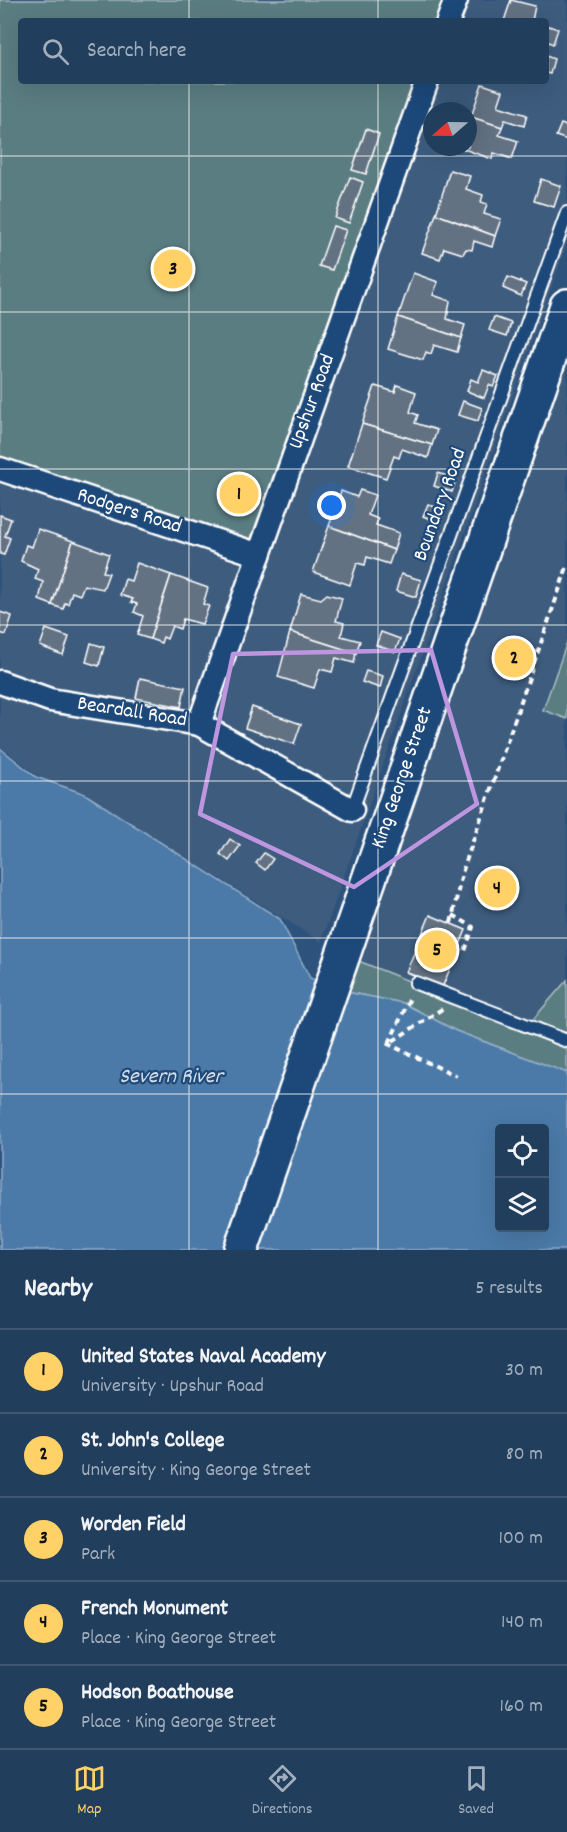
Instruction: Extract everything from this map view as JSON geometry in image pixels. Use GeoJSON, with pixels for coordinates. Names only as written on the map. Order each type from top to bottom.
{"type":"FeatureCollection","features":[{"type":"Feature","properties":{"kind":"main road","name":"King George Street"},"geometry":{"type":"LineString","coordinates":[[240,1250],[567,306]]}},
{"type":"Feature","properties":{"kind":"street"},"geometry":{"type":"LineString","coordinates":[[449,18],[456,0]]}},
{"type":"Feature","properties":{"kind":"street","name":"Upshur Road"},"geometry":{"type":"LineString","coordinates":[[199,724],[426,84]]}},
{"type":"Feature","properties":{"kind":"street","name":"Rodgers Road"},"geometry":{"type":"LineString","coordinates":[[0,469],[259,555]]}},
{"type":"Feature","properties":{"kind":"street","name":"Beardall Road"},"geometry":{"type":"LineString","coordinates":[[0,682],[50,700],[199,724],[352,810]]}},
{"type":"Feature","properties":{"kind":"lane","name":"Boundary Road"},"geometry":{"type":"LineString","coordinates":[[352,810],[567,213]]}},
{"type":"Feature","properties":{"kind":"lane"},"geometry":{"type":"LineString","coordinates":[[416,983],[567,1041]]}},
{"type":"Feature","properties":{"kind":"path"},"geometry":{"type":"LineString","coordinates":[[452,923],[462,873],[567,567]]}},
{"type":"Feature","properties":{"kind":"path"},"geometry":{"type":"LineString","coordinates":[[453,915],[473,927],[464,954]]}},
{"type":"Feature","properties":{"kind":"path"},"geometry":{"type":"LineString","coordinates":[[388,1044],[416,983]]}},
{"type":"Feature","properties":{"kind":"path"},"geometry":{"type":"LineString","coordinates":[[388,1044],[457,999]]}},
{"type":"Feature","properties":{"kind":"path"},"geometry":{"type":"LineString","coordinates":[[388,1044],[457,1076]]}},
{"type":"Feature","properties":{"kind":"highlighted area"},"geometry":{"type":"Polygon","coordinates":[[[431,650],[477,804],[354,887],[200,814],[233,654],[431,650]]]}},
{"type":"Feature","properties":{"kind":"shaded area"},"geometry":{"type":"Polygon","coordinates":[[[0,0],[567,0],[567,243],[321,942],[85,794],[38,776],[0,746],[0,0]]]}},
{"type":"Feature","properties":{"kind":"shaded area"},"geometry":{"type":"Polygon","coordinates":[[[567,356],[567,1044],[356,960],[567,356]]]}},
{"type":"Feature","properties":{"kind":"green space"},"geometry":{"type":"Polygon","coordinates":[[[0,0],[442,0],[436,18],[18,18],[18,84],[413,84],[249,544],[0,456],[0,0]]]}},
{"type":"Feature","properties":{"kind":"green space"},"geometry":{"type":"Polygon","coordinates":[[[567,642],[567,719],[543,710],[567,642]]]}},
{"type":"Feature","properties":{"kind":"green space"},"geometry":{"type":"Polygon","coordinates":[[[356,960],[567,1044],[567,1073],[456,1031],[403,1003],[346,992],[356,960]]]}},
{"type":"Feature","properties":{"kind":"green space"},"geometry":{"type":"Polygon","coordinates":[[[567,980],[567,1037],[530,1023],[567,980]]]}},
{"type":"Feature","properties":{"kind":"water","name":"Severn River"},"geometry":{"type":"Polygon","coordinates":[[[0,748],[36,777],[85,794],[280,919],[310,978],[346,992],[403,1003],[456,1031],[567,1073],[567,1250],[0,1250],[0,748]]]}},
{"type":"Feature","properties":{"kind":"building"},"geometry":{"type":"Polygon","coordinates":[[[511,0],[535,6],[533,18],[505,18],[511,0]]]}},
{"type":"Feature","properties":{"kind":"building"},"geometry":{"type":"Polygon","coordinates":[[[549,26],[558,29],[553,44],[549,42],[549,26]]]}},
{"type":"Feature","properties":{"kind":"building"},"geometry":{"type":"Polygon","coordinates":[[[549,57],[554,59],[549,74],[549,57]]]}},
{"type":"Feature","properties":{"kind":"building"},"geometry":{"type":"Polygon","coordinates":[[[482,84],[503,91],[498,106],[527,115],[524,126],[505,120],[502,127],[477,119],[476,102],[482,84]]]}},
{"type":"Feature","properties":{"kind":"building"},"geometry":{"type":"Polygon","coordinates":[[[477,119],[502,127],[499,135],[518,141],[512,159],[494,153],[492,159],[477,154],[477,119]]]}},
{"type":"Feature","properties":{"kind":"building"},"geometry":{"type":"Polygon","coordinates":[[[561,124],[567,126],[567,140],[556,136],[561,124]]]}},
{"type":"Feature","properties":{"kind":"building"},"geometry":{"type":"Polygon","coordinates":[[[366,129],[379,134],[366,174],[352,170],[366,129]]]}},
{"type":"Feature","properties":{"kind":"building"},"geometry":{"type":"Polygon","coordinates":[[[450,170],[470,176],[466,189],[483,195],[481,202],[487,204],[484,214],[501,219],[495,236],[436,214],[450,170]]]}},
{"type":"Feature","properties":{"kind":"building"},"geometry":{"type":"Polygon","coordinates":[[[350,177],[363,182],[349,223],[335,218],[350,177]]]}},
{"type":"Feature","properties":{"kind":"building"},"geometry":{"type":"Polygon","coordinates":[[[541,179],[561,186],[554,207],[534,201],[541,179]]]}},
{"type":"Feature","properties":{"kind":"building"},"geometry":{"type":"Polygon","coordinates":[[[436,214],[495,236],[492,247],[474,241],[472,250],[466,249],[463,254],[444,248],[440,259],[422,253],[436,214]]]}},
{"type":"Feature","properties":{"kind":"building"},"geometry":{"type":"Polygon","coordinates":[[[333,226],[346,230],[332,270],[319,266],[333,226]]]}},
{"type":"Feature","properties":{"kind":"building"},"geometry":{"type":"Polygon","coordinates":[[[413,273],[438,282],[433,295],[450,301],[447,319],[465,325],[461,338],[398,317],[413,273]]]}},
{"type":"Feature","properties":{"kind":"building"},"geometry":{"type":"Polygon","coordinates":[[[508,277],[526,284],[521,296],[503,288],[508,277]]]}},
{"type":"Feature","properties":{"kind":"building"},"geometry":{"type":"Polygon","coordinates":[[[398,317],[461,338],[457,352],[434,345],[431,354],[426,352],[423,360],[388,349],[398,317]]]}},
{"type":"Feature","properties":{"kind":"building"},"geometry":{"type":"Polygon","coordinates":[[[494,317],[511,323],[507,336],[489,330],[494,317]]]}},
{"type":"Feature","properties":{"kind":"building"},"geometry":{"type":"Polygon","coordinates":[[[483,370],[498,376],[493,387],[489,385],[484,398],[467,391],[471,379],[478,382],[483,370]]]}},
{"type":"Feature","properties":{"kind":"building"},"geometry":{"type":"Polygon","coordinates":[[[397,385],[416,392],[410,412],[418,415],[415,423],[437,430],[432,445],[362,424],[375,386],[395,392],[397,385]]]}},
{"type":"Feature","properties":{"kind":"building"},"geometry":{"type":"Polygon","coordinates":[[[463,401],[482,408],[478,421],[458,415],[463,401]]]}},
{"type":"Feature","properties":{"kind":"building"},"geometry":{"type":"Polygon","coordinates":[[[362,424],[432,445],[428,458],[402,449],[399,458],[394,456],[386,478],[348,466],[362,424]]]}},
{"type":"Feature","properties":{"kind":"building"},"geometry":{"type":"Polygon","coordinates":[[[438,473],[456,479],[452,492],[434,486],[438,473]]]}},
{"type":"Feature","properties":{"kind":"building"},"geometry":{"type":"Polygon","coordinates":[[[360,490],[375,495],[368,515],[378,519],[376,525],[399,533],[394,550],[329,526],[341,491],[357,497],[360,490]]]}},
{"type":"Feature","properties":{"kind":"building"},"geometry":{"type":"Polygon","coordinates":[[[428,504],[444,511],[440,523],[423,516],[428,504]]]}},
{"type":"Feature","properties":{"kind":"building"},"geometry":{"type":"Polygon","coordinates":[[[0,515],[11,519],[5,536],[10,538],[4,555],[0,554],[0,515]]]}},
{"type":"Feature","properties":{"kind":"building"},"geometry":{"type":"Polygon","coordinates":[[[329,526],[394,550],[389,564],[367,557],[365,565],[357,563],[350,585],[313,572],[329,526]]]}},
{"type":"Feature","properties":{"kind":"building"},"geometry":{"type":"Polygon","coordinates":[[[38,529],[73,541],[52,605],[39,600],[43,582],[35,579],[38,569],[21,561],[26,545],[32,547],[38,529]]]}},
{"type":"Feature","properties":{"kind":"building"},"geometry":{"type":"Polygon","coordinates":[[[73,541],[109,554],[103,572],[109,573],[103,589],[84,585],[80,595],[72,592],[68,604],[65,603],[63,609],[52,605],[73,541]]]}},
{"type":"Feature","properties":{"kind":"building"},"geometry":{"type":"Polygon","coordinates":[[[137,563],[171,575],[150,639],[137,635],[143,616],[134,612],[137,604],[131,602],[133,599],[120,595],[125,579],[131,581],[137,563]]]}},
{"type":"Feature","properties":{"kind":"building"},"geometry":{"type":"Polygon","coordinates":[[[401,574],[421,580],[416,597],[396,591],[401,574]]]}},
{"type":"Feature","properties":{"kind":"building"},"geometry":{"type":"Polygon","coordinates":[[[171,575],[208,588],[203,604],[209,606],[202,624],[183,619],[180,629],[172,626],[167,639],[163,637],[161,643],[150,639],[171,575]]]}},
{"type":"Feature","properties":{"kind":"building"},"geometry":{"type":"Polygon","coordinates":[[[301,594],[321,599],[327,594],[342,598],[336,621],[344,623],[341,636],[360,641],[356,653],[290,632],[301,594]]]}},
{"type":"Feature","properties":{"kind":"building"},"geometry":{"type":"Polygon","coordinates":[[[0,612],[12,616],[6,635],[0,633],[0,612]]]}},
{"type":"Feature","properties":{"kind":"building"},"geometry":{"type":"Polygon","coordinates":[[[46,629],[69,637],[63,655],[40,646],[46,629]]]}},
{"type":"Feature","properties":{"kind":"building"},"geometry":{"type":"Polygon","coordinates":[[[290,632],[356,653],[354,663],[336,658],[332,672],[320,669],[314,688],[278,677],[290,632]]]}},
{"type":"Feature","properties":{"kind":"building"},"geometry":{"type":"Polygon","coordinates":[[[381,632],[400,639],[395,652],[376,645],[381,632]]]}},
{"type":"Feature","properties":{"kind":"building"},"geometry":{"type":"Polygon","coordinates":[[[91,643],[104,647],[99,666],[86,662],[91,643]]]}},
{"type":"Feature","properties":{"kind":"building"},"geometry":{"type":"Polygon","coordinates":[[[366,671],[383,676],[380,688],[362,682],[366,671]]]}},
{"type":"Feature","properties":{"kind":"building"},"geometry":{"type":"Polygon","coordinates":[[[140,678],[185,687],[181,707],[136,698],[140,678]]]}},
{"type":"Feature","properties":{"kind":"building"},"geometry":{"type":"Polygon","coordinates":[[[252,707],[301,724],[294,744],[245,728],[252,707]]]}},
{"type":"Feature","properties":{"kind":"building"},"geometry":{"type":"Polygon","coordinates":[[[230,839],[240,846],[229,861],[220,854],[230,839]]]}},
{"type":"Feature","properties":{"kind":"building"},"geometry":{"type":"Polygon","coordinates":[[[264,853],[273,859],[265,870],[256,863],[264,853]]]}},
{"type":"Feature","properties":{"kind":"building"},"geometry":{"type":"Polygon","coordinates":[[[430,915],[466,930],[442,988],[406,972],[430,915]]]}},
{"type":"Feature","properties":{"kind":"place","name":"Worden Field"},"geometry":{"type":"Point","coordinates":[173,269]}},
{"type":"Feature","properties":{"kind":"place","name":"United States Naval Academy"},"geometry":{"type":"Point","coordinates":[239,494]}},
{"type":"Feature","properties":{"kind":"place","name":"St. John's College"},"geometry":{"type":"Point","coordinates":[514,658]}},
{"type":"Feature","properties":{"kind":"place","name":"French Monument"},"geometry":{"type":"Point","coordinates":[497,888]}},
{"type":"Feature","properties":{"kind":"place","name":"Hodson Boathouse"},"geometry":{"type":"Point","coordinates":[437,950]}}]}
